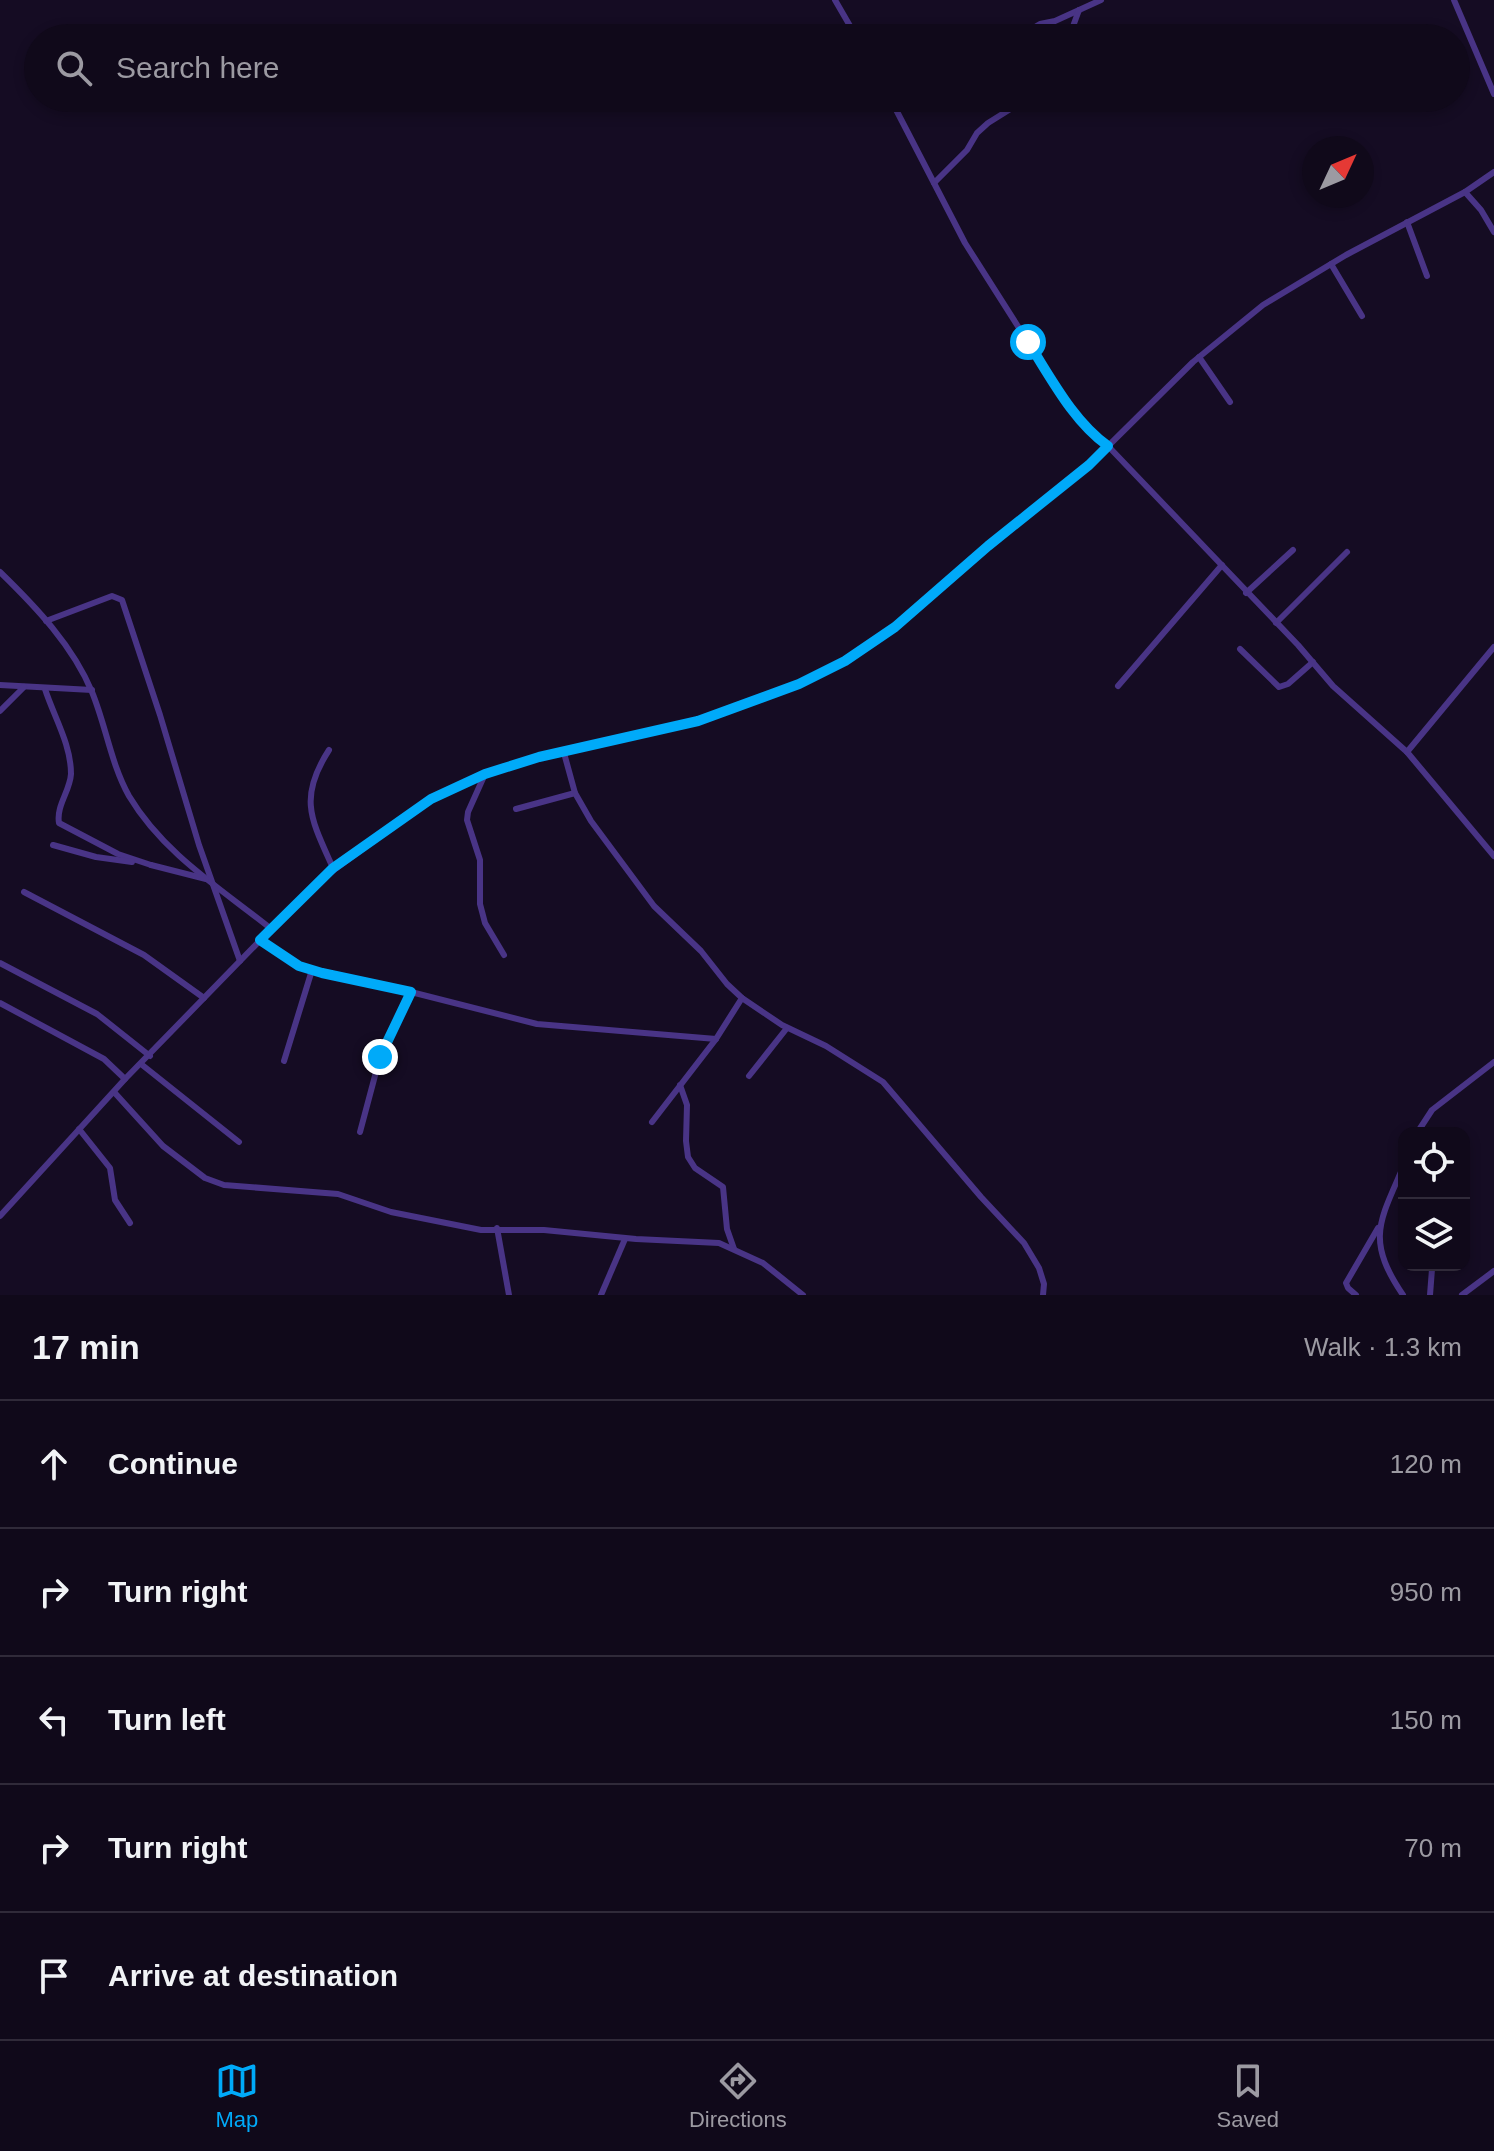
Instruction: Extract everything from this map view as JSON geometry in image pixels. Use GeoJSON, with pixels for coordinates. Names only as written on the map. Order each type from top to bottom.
{"type":"FeatureCollection","features":[{"type":"Feature","properties":{"kind":"street"},"geometry":{"type":"LineString","coordinates":[[835,0],[849,24]]}},
{"type":"Feature","properties":{"kind":"street"},"geometry":{"type":"LineString","coordinates":[[1040,24],[1055,21],[1101,0]]}},
{"type":"Feature","properties":{"kind":"street"},"geometry":{"type":"LineString","coordinates":[[1454,0],[1464,24]]}},
{"type":"Feature","properties":{"kind":"street"},"geometry":{"type":"LineString","coordinates":[[1074,24],[1079,10]]}},
{"type":"Feature","properties":{"kind":"street"},"geometry":{"type":"LineString","coordinates":[[1470,38],[1494,94]]}},
{"type":"Feature","properties":{"kind":"street"},"geometry":{"type":"LineString","coordinates":[[897,112],[965,243],[1059,391],[1095,437],[1108,446],[1222,565],[1333,686],[1407,752],[1494,856]]}},
{"type":"Feature","properties":{"kind":"street"},"geometry":{"type":"LineString","coordinates":[[934,183],[967,150],[977,133],[1006,112]]}},
{"type":"Feature","properties":{"kind":"street"},"geometry":{"type":"LineString","coordinates":[[0,1216],[125,1079],[270,928],[333,868],[431,799],[485,774],[539,757],[698,721],[799,684],[845,661],[895,627],[988,546],[1089,465],[1199,357],[1263,305],[1331,264],[1465,192],[1494,172]]}},
{"type":"Feature","properties":{"kind":"street"},"geometry":{"type":"LineString","coordinates":[[1465,192],[1494,232]]}},
{"type":"Feature","properties":{"kind":"street"},"geometry":{"type":"LineString","coordinates":[[1407,222],[1427,276]]}},
{"type":"Feature","properties":{"kind":"street"},"geometry":{"type":"LineString","coordinates":[[1331,264],[1362,316]]}},
{"type":"Feature","properties":{"kind":"street"},"geometry":{"type":"LineString","coordinates":[[1199,357],[1230,402]]}},
{"type":"Feature","properties":{"kind":"street"},"geometry":{"type":"LineString","coordinates":[[1246,593],[1293,550]]}},
{"type":"Feature","properties":{"kind":"street"},"geometry":{"type":"LineString","coordinates":[[1276,623],[1347,552]]}},
{"type":"Feature","properties":{"kind":"street"},"geometry":{"type":"LineString","coordinates":[[1118,686],[1222,565]]}},
{"type":"Feature","properties":{"kind":"street"},"geometry":{"type":"LineString","coordinates":[[0,572],[67,646],[92,690],[120,776],[130,796],[166,845],[270,928]]}},
{"type":"Feature","properties":{"kind":"street"},"geometry":{"type":"LineString","coordinates":[[46,621],[112,596],[122,600],[209,881],[240,961]]}},
{"type":"Feature","properties":{"kind":"street"},"geometry":{"type":"LineString","coordinates":[[1407,752],[1494,647]]}},
{"type":"Feature","properties":{"kind":"street"},"geometry":{"type":"LineString","coordinates":[[1240,649],[1279,687],[1288,684],[1313,662]]}},
{"type":"Feature","properties":{"kind":"street"},"geometry":{"type":"LineString","coordinates":[[0,685],[92,690]]}},
{"type":"Feature","properties":{"kind":"street"},"geometry":{"type":"LineString","coordinates":[[0,711],[24,687]]}},
{"type":"Feature","properties":{"kind":"street"},"geometry":{"type":"LineString","coordinates":[[45,689],[63,736],[71,777],[60,808],[59,823],[118,854],[209,881]]}},
{"type":"Feature","properties":{"kind":"street"},"geometry":{"type":"LineString","coordinates":[[329,750],[313,776],[310,790],[316,827],[333,868]]}},
{"type":"Feature","properties":{"kind":"street"},"geometry":{"type":"LineString","coordinates":[[564,753],[575,793],[591,821],[654,906],[701,951],[742,998],[787,1028],[837,1052],[883,1082],[1024,1243],[1039,1268],[1043,1295]]}},
{"type":"Feature","properties":{"kind":"street"},"geometry":{"type":"LineString","coordinates":[[485,774],[467,820],[480,860],[480,904],[485,923],[504,955]]}},
{"type":"Feature","properties":{"kind":"street"},"geometry":{"type":"LineString","coordinates":[[516,809],[575,793]]}},
{"type":"Feature","properties":{"kind":"street"},"geometry":{"type":"LineString","coordinates":[[53,845],[96,857],[151,865]]}},
{"type":"Feature","properties":{"kind":"street"},"geometry":{"type":"LineString","coordinates":[[24,892],[144,955],[204,998]]}},
{"type":"Feature","properties":{"kind":"street"},"geometry":{"type":"LineString","coordinates":[[260,940],[299,966],[312,970],[537,1024],[716,1039]]}},
{"type":"Feature","properties":{"kind":"street"},"geometry":{"type":"LineString","coordinates":[[0,963],[97,1014],[125,1033],[150,1056]]}},
{"type":"Feature","properties":{"kind":"street"},"geometry":{"type":"LineString","coordinates":[[284,1061],[312,970]]}},
{"type":"Feature","properties":{"kind":"street"},"geometry":{"type":"LineString","coordinates":[[360,1132],[380,1057],[411,992]]}},
{"type":"Feature","properties":{"kind":"street"},"geometry":{"type":"LineString","coordinates":[[652,1122],[716,1039],[742,998]]}},
{"type":"Feature","properties":{"kind":"street"},"geometry":{"type":"LineString","coordinates":[[0,1003],[104,1059],[125,1079]]}},
{"type":"Feature","properties":{"kind":"street"},"geometry":{"type":"LineString","coordinates":[[749,1076],[787,1028]]}},
{"type":"Feature","properties":{"kind":"street"},"geometry":{"type":"LineString","coordinates":[[1421,1127],[1432,1110],[1494,1062]]}},
{"type":"Feature","properties":{"kind":"street"},"geometry":{"type":"LineString","coordinates":[[141,1064],[239,1142]]}},
{"type":"Feature","properties":{"kind":"street"},"geometry":{"type":"LineString","coordinates":[[680,1085],[687,1105],[688,1157],[695,1168],[723,1187],[727,1229],[734,1249]]}},
{"type":"Feature","properties":{"kind":"street"},"geometry":{"type":"LineString","coordinates":[[114,1092],[163,1146],[205,1178],[224,1185],[338,1194],[391,1212],[481,1230],[544,1230],[625,1239],[719,1243],[763,1263],[803,1295]]}},
{"type":"Feature","properties":{"kind":"street"},"geometry":{"type":"LineString","coordinates":[[79,1129],[110,1168],[115,1200],[130,1223]]}},
{"type":"Feature","properties":{"kind":"street"},"geometry":{"type":"LineString","coordinates":[[1356,1295],[1346,1283],[1378,1228],[1398,1180]]}},
{"type":"Feature","properties":{"kind":"street"},"geometry":{"type":"LineString","coordinates":[[497,1228],[509,1295]]}},
{"type":"Feature","properties":{"kind":"street"},"geometry":{"type":"LineString","coordinates":[[1378,1228],[1383,1260],[1403,1295]]}},
{"type":"Feature","properties":{"kind":"street"},"geometry":{"type":"LineString","coordinates":[[601,1295],[625,1239]]}},
{"type":"Feature","properties":{"kind":"street"},"geometry":{"type":"LineString","coordinates":[[1430,1295],[1432,1271]]}},
{"type":"Feature","properties":{"kind":"street"},"geometry":{"type":"LineString","coordinates":[[1462,1295],[1494,1271]]}},
{"type":"Feature","properties":{"kind":"route"},"geometry":{"type":"LineString","coordinates":[[380,1057],[411,992],[299,966],[260,940],[333,868],[446,791],[485,774],[539,757],[698,721],[799,684],[845,661],[895,627],[1108,446],[1095,437],[1059,391],[1028,342]]}}]}
